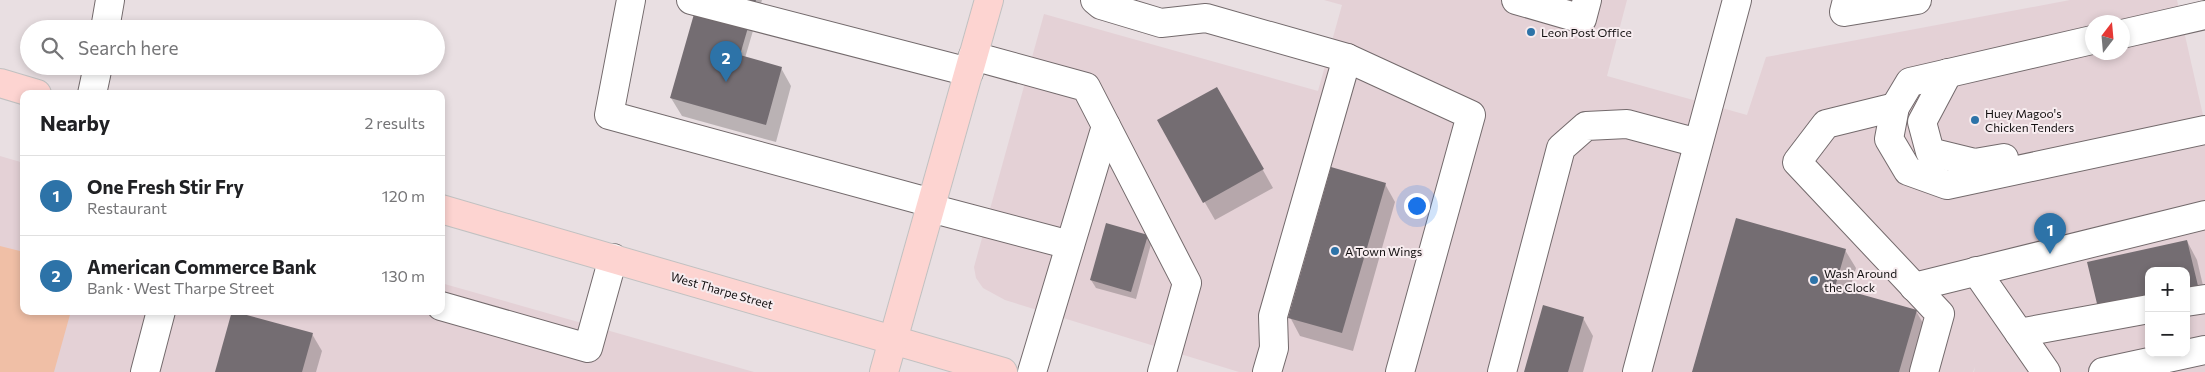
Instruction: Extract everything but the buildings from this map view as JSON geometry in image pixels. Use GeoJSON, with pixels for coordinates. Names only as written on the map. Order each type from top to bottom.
{"type":"FeatureCollection","features":[{"type":"Feature","properties":{"kind":"main road"},"geometry":{"type":"LineString","coordinates":[[884,372],[989,0]]}},
{"type":"Feature","properties":{"kind":"main road"},"geometry":{"type":"LineString","coordinates":[[0,83],[24,90]]}},
{"type":"Feature","properties":{"kind":"main road","name":"West Tharpe Street"},"geometry":{"type":"LineString","coordinates":[[445,210],[1003,372]]}},
{"type":"Feature","properties":{"kind":"lane"},"geometry":{"type":"LineString","coordinates":[[107,20],[110,0]]}},
{"type":"Feature","properties":{"kind":"lane"},"geometry":{"type":"LineString","coordinates":[[631,0],[609,115],[1070,245]]}},
{"type":"Feature","properties":{"kind":"lane"},"geometry":{"type":"LineString","coordinates":[[691,0],[867,45],[1086,87],[1187,282],[1162,372]]}},
{"type":"Feature","properties":{"kind":"lane"},"geometry":{"type":"LineString","coordinates":[[1095,0],[1101,5],[1161,23],[1197,9],[1347,58],[1471,115],[1400,372]]}},
{"type":"Feature","properties":{"kind":"lane"},"geometry":{"type":"LineString","coordinates":[[1516,0],[1582,19],[1587,0]]}},
{"type":"Feature","properties":{"kind":"lane"},"geometry":{"type":"LineString","coordinates":[[1637,372],[1737,0]]}},
{"type":"Feature","properties":{"kind":"lane"},"geometry":{"type":"LineString","coordinates":[[1847,0],[1844,12],[1917,0]]}},
{"type":"Feature","properties":{"kind":"lane"},"geometry":{"type":"LineString","coordinates":[[2130,32],[2205,15]]}},
{"type":"Feature","properties":{"kind":"lane"},"geometry":{"type":"LineString","coordinates":[[2085,42],[1910,82],[1895,107],[1890,139],[1908,171],[1947,185],[2205,130]]}},
{"type":"Feature","properties":{"kind":"lane"},"geometry":{"type":"LineString","coordinates":[[1267,372],[1274,348],[1272,316],[1347,58]]}},
{"type":"Feature","properties":{"kind":"lane"},"geometry":{"type":"LineString","coordinates":[[1948,73],[1922,122],[1930,152],[1975,163],[2123,136],[2156,140]]}},
{"type":"Feature","properties":{"kind":"lane"},"geometry":{"type":"LineString","coordinates":[[93,90],[96,75]]}},
{"type":"Feature","properties":{"kind":"lane"},"geometry":{"type":"LineString","coordinates":[[1895,107],[1826,124],[1797,162],[1940,314],[1924,372]]}},
{"type":"Feature","properties":{"kind":"lane"},"geometry":{"type":"LineString","coordinates":[[1502,372],[1561,148],[1586,126],[1627,124],[1698,144]]}},
{"type":"Feature","properties":{"kind":"lane"},"geometry":{"type":"LineString","coordinates":[[1032,372],[1106,126]]}},
{"type":"Feature","properties":{"kind":"lane"},"geometry":{"type":"LineString","coordinates":[[1914,287],[2205,215]]}},
{"type":"Feature","properties":{"kind":"lane"},"geometry":{"type":"LineString","coordinates":[[445,307],[588,348],[613,258]]}},
{"type":"Feature","properties":{"kind":"lane"},"geometry":{"type":"LineString","coordinates":[[1976,271],[2032,358],[2145,311]]}},
{"type":"Feature","properties":{"kind":"lane"},"geometry":{"type":"LineString","coordinates":[[2190,301],[2205,299]]}},
{"type":"Feature","properties":{"kind":"lane"},"geometry":{"type":"LineString","coordinates":[[144,372],[161,315]]}},
{"type":"Feature","properties":{"kind":"lane"},"geometry":{"type":"LineString","coordinates":[[2103,372],[2205,350]]}},
{"type":"Feature","properties":{"kind":"shaded area"},"geometry":{"type":"Polygon","coordinates":[[[1324,0],[1627,0],[1607,76],[1747,115],[1766,57],[2070,0],[2177,0],[2205,124],[2205,372],[1974,372],[1975,367],[1973,372],[1239,372],[1005,300],[983,288],[976,278],[974,267],[1044,14],[1318,91],[1342,5],[1324,0]]]}},
{"type":"Feature","properties":{"kind":"shaded area"},"geometry":{"type":"Polygon","coordinates":[[[0,156],[20,162],[20,315],[445,315],[445,284],[754,372],[0,372],[0,156]]]}},
{"type":"Feature","properties":{"kind":"shaded area"},"geometry":{"type":"Polygon","coordinates":[[[0,246],[20,251],[20,315],[70,315],[54,372],[0,372],[0,246]]]}},
{"type":"Feature","properties":{"kind":"place","name":"Leon Post Office"},"geometry":{"type":"Point","coordinates":[1531,32]}},
{"type":"Feature","properties":{"kind":"place","name":"American Commerce Bank"},"geometry":{"type":"Point","coordinates":[726,82]}},
{"type":"Feature","properties":{"kind":"place","name":"Huey Magoo's Chicken Tenders"},"geometry":{"type":"Point","coordinates":[1975,120]}},
{"type":"Feature","properties":{"kind":"place","name":"A Town Wings"},"geometry":{"type":"Point","coordinates":[1335,251]}},
{"type":"Feature","properties":{"kind":"place","name":"One Fresh Stir Fry"},"geometry":{"type":"Point","coordinates":[2050,254]}},
{"type":"Feature","properties":{"kind":"place","name":"Wash Around the Clock"},"geometry":{"type":"Point","coordinates":[1814,280]}}]}
